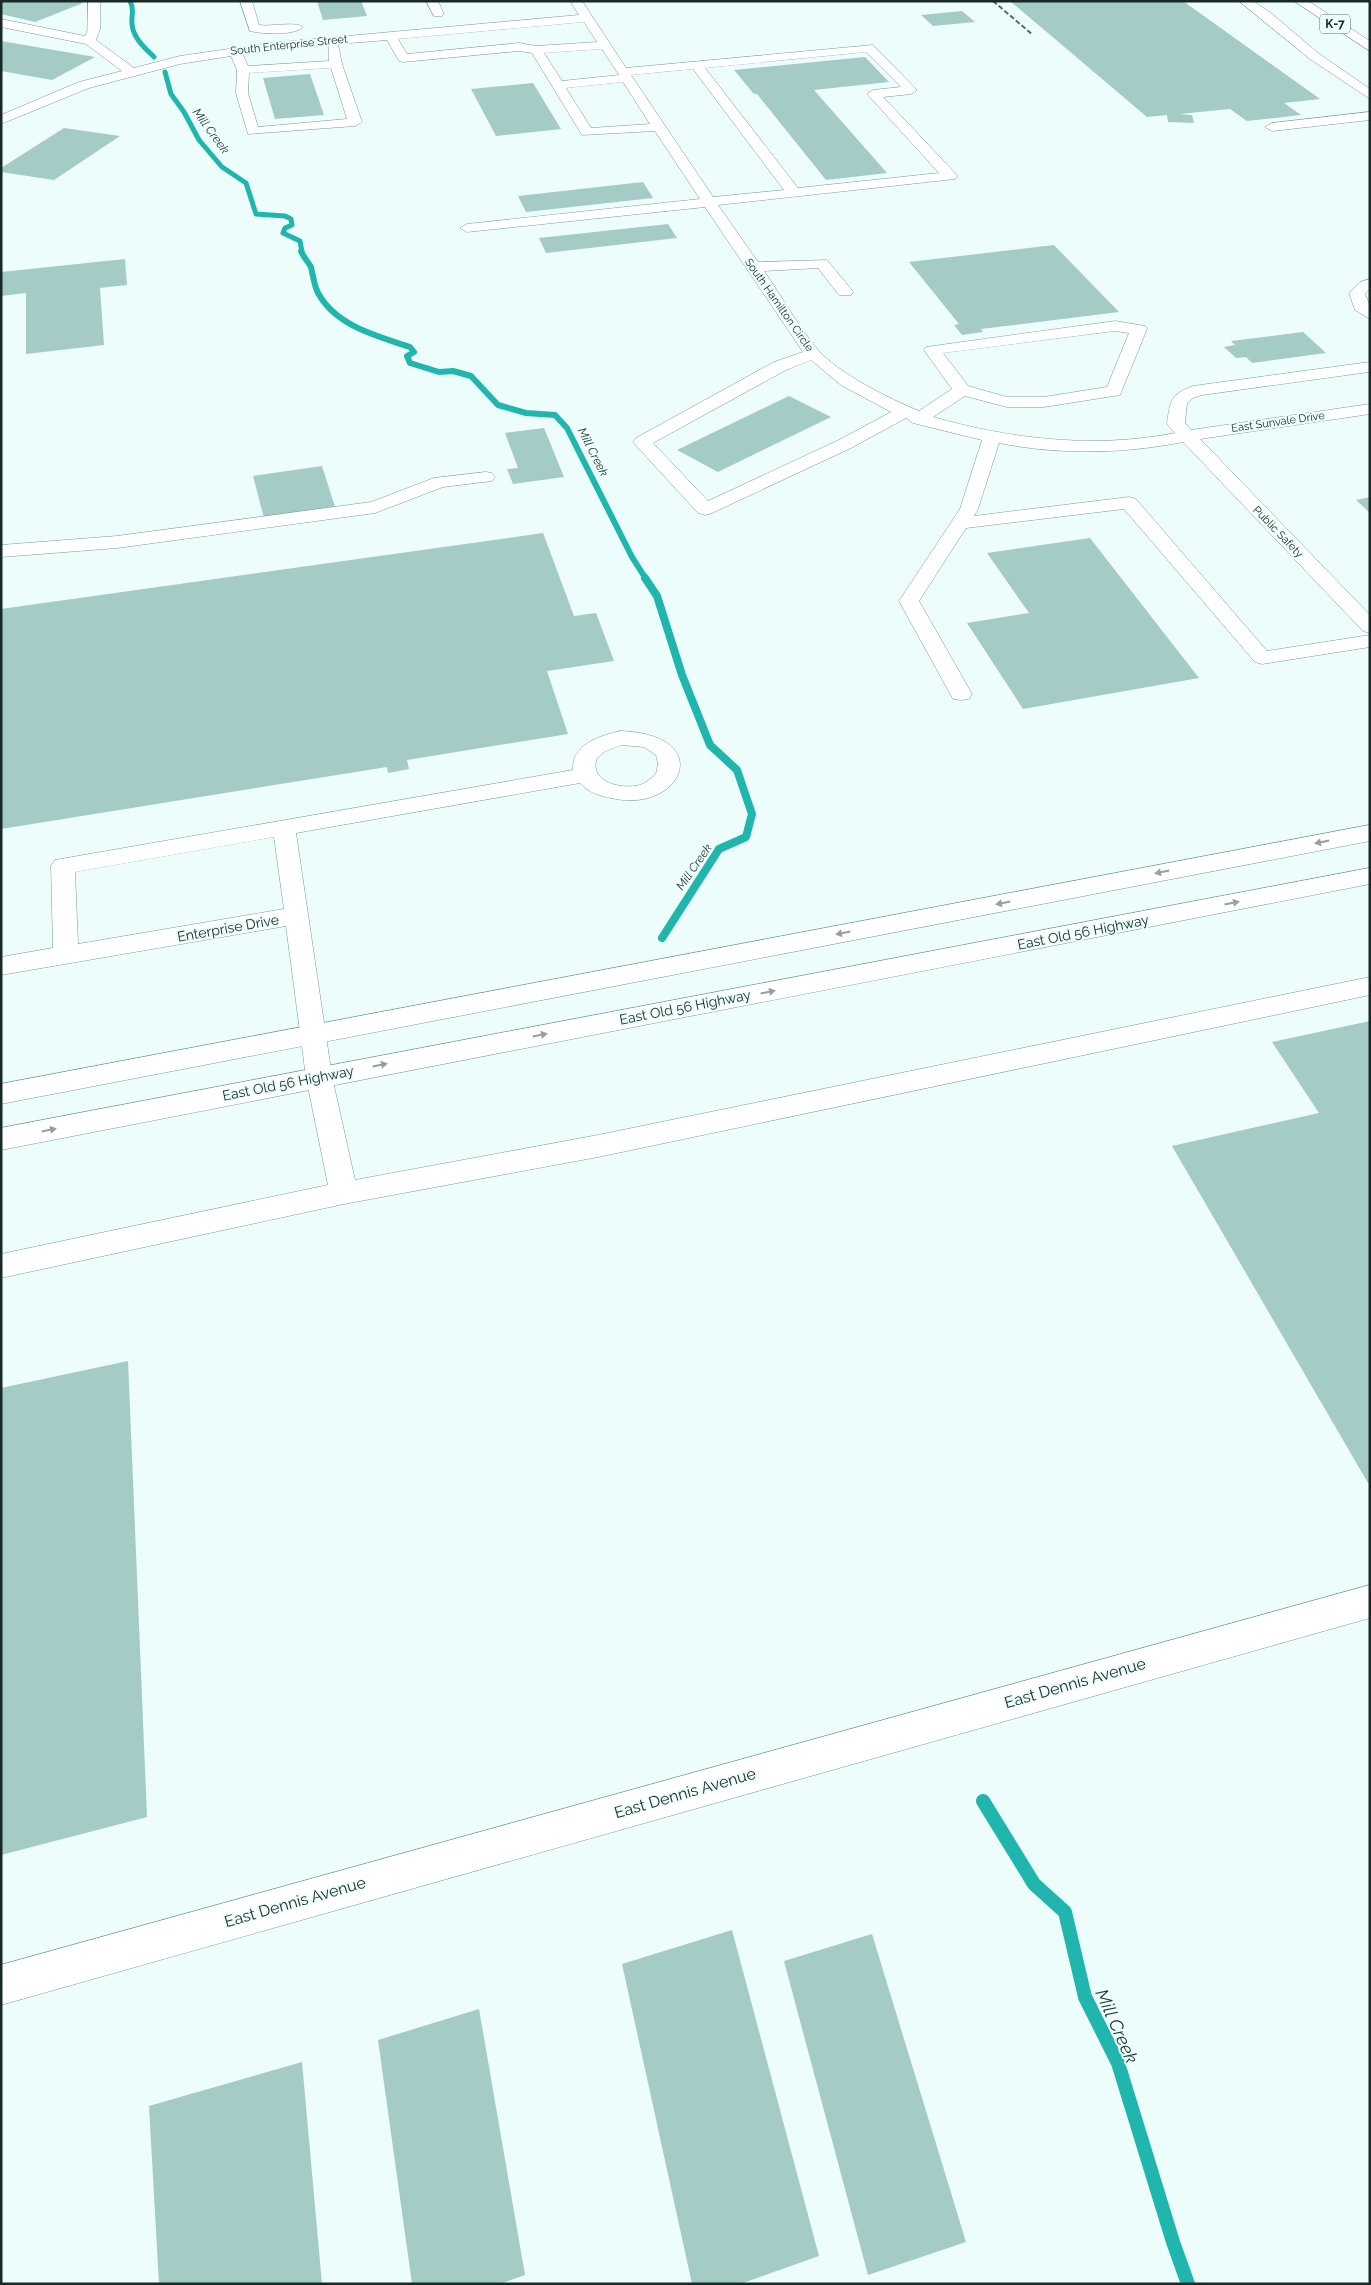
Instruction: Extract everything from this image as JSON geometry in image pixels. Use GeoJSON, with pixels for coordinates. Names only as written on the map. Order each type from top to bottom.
{"type":"FeatureCollection","features":[{"type":"Feature","properties":{"kind":"main road"},"geometry":{"type":"LineString","coordinates":[[90,41],[94,29],[94,1]]}},
{"type":"Feature","properties":{"kind":"main road"},"geometry":{"type":"LineString","coordinates":[[246,1],[254,28],[269,30],[307,26]]}},
{"type":"Feature","properties":{"kind":"main road"},"geometry":{"type":"LineString","coordinates":[[432,1],[434,15],[447,30]]}},
{"type":"Feature","properties":{"kind":"main road","name":"South Hamilton Circle"},"geometry":{"type":"LineString","coordinates":[[576,1],[752,267],[813,354],[832,372],[857,389],[911,416],[957,430],[1058,444],[1144,444],[1186,436]]}},
{"type":"Feature","properties":{"kind":"main road"},"geometry":{"type":"LineString","coordinates":[[1245,1],[1267,16],[1314,56],[1370,95]]}},
{"type":"Feature","properties":{"kind":"main road","name":"K-7"},"geometry":{"type":"LineString","coordinates":[[1300,1],[1370,47]]}},
{"type":"Feature","properties":{"kind":"main road","name":"South Enterprise Street"},"geometry":{"type":"LineString","coordinates":[[1,120],[84,85],[180,60],[235,51],[333,40],[587,18]]}},
{"type":"Feature","properties":{"kind":"main road"},"geometry":{"type":"LineString","coordinates":[[1,23],[90,41],[131,72]]}},
{"type":"Feature","properties":{"kind":"main road"},"geometry":{"type":"LineString","coordinates":[[390,35],[403,58],[519,47],[536,50],[605,45]]}},
{"type":"Feature","properties":{"kind":"main road"},"geometry":{"type":"LineString","coordinates":[[235,51],[243,70],[242,93],[253,131],[355,122],[336,64],[333,40]]}},
{"type":"Feature","properties":{"kind":"main road"},"geometry":{"type":"LineString","coordinates":[[467,228],[950,176],[873,94],[911,90],[869,48],[696,65],[558,85]]}},
{"type":"Feature","properties":{"kind":"main road"},"geometry":{"type":"LineString","coordinates":[[536,50],[587,132],[659,127]]}},
{"type":"Feature","properties":{"kind":"main road"},"geometry":{"type":"LineString","coordinates":[[243,70],[336,64]]}},
{"type":"Feature","properties":{"kind":"main road"},"geometry":{"type":"LineString","coordinates":[[696,65],[794,193]]}},
{"type":"Feature","properties":{"kind":"main road"},"geometry":{"type":"LineString","coordinates":[[14,103],[31,108]]}},
{"type":"Feature","properties":{"kind":"main road"},"geometry":{"type":"LineString","coordinates":[[1272,127],[1370,116]]}},
{"type":"Feature","properties":{"kind":"main road"},"geometry":{"type":"LineString","coordinates":[[752,267],[822,263],[845,292]]}},
{"type":"Feature","properties":{"kind":"main road"},"geometry":{"type":"LineString","coordinates":[[1368,311],[1357,293],[1365,285],[1370,284]]}},
{"type":"Feature","properties":{"kind":"main road"},"geometry":{"type":"LineString","coordinates":[[813,354],[780,366],[642,442],[705,509],[845,444],[911,416],[962,390],[1007,402],[1044,402],[1114,391],[1139,329],[1115,326],[932,350],[962,390]]}},
{"type":"Feature","properties":{"kind":"main road"},"geometry":{"type":"LineString","coordinates":[[1186,436],[1176,424],[1179,400],[1187,394],[1199,390],[1369,367]]}},
{"type":"Feature","properties":{"kind":"main road"},"geometry":{"type":"LineString","coordinates":[[1324,373],[1337,385]]}},
{"type":"Feature","properties":{"kind":"main road"},"geometry":{"type":"LineString","coordinates":[[1351,398],[1368,411]]}},
{"type":"Feature","properties":{"kind":"main road","name":"East Sunvale Drive"},"geometry":{"type":"LineString","coordinates":[[1186,436],[1368,411]]}},
{"type":"Feature","properties":{"kind":"main road"},"geometry":{"type":"LineString","coordinates":[[961,694],[909,601],[969,509],[992,436]]}},
{"type":"Feature","properties":{"kind":"main road","name":"Public Safety"},"geometry":{"type":"LineString","coordinates":[[1186,436],[1370,628]]}},
{"type":"Feature","properties":{"kind":"main road"},"geometry":{"type":"LineString","coordinates":[[1,551],[117,542],[375,507],[440,482],[486,477]]}},
{"type":"Feature","properties":{"kind":"main road"},"geometry":{"type":"LineString","coordinates":[[960,523],[1128,503],[1262,658],[1370,640]]}},
{"type":"Feature","properties":{"kind":"main road"},"geometry":{"type":"LineString","coordinates":[[66,955],[63,866],[284,829],[585,774]]}},
{"type":"Feature","properties":{"kind":"main road"},"geometry":{"type":"LineString","coordinates":[[284,829],[297,918]]}},
{"type":"Feature","properties":{"kind":"main road"},"geometry":{"type":"LineString","coordinates":[[1,1094],[1370,833]]}},
{"type":"Feature","properties":{"kind":"main road","name":"East Old 56 Highway"},"geometry":{"type":"LineString","coordinates":[[1,1140],[319,1077],[1370,876]]}},
{"type":"Feature","properties":{"kind":"main road","name":"Enterprise Drive"},"geometry":{"type":"LineString","coordinates":[[1,966],[289,917],[297,918],[319,1077],[344,1193]]}},
{"type":"Feature","properties":{"kind":"main road"},"geometry":{"type":"LineString","coordinates":[[1,1266],[344,1193],[598,1146],[1370,986]]}},
{"type":"Feature","properties":{"kind":"main road","name":"East Dennis Avenue"},"geometry":{"type":"LineString","coordinates":[[1,1985],[1370,1601]]}},
{"type":"Feature","properties":{"kind":"building"},"geometry":{"type":"Polygon","coordinates":[[[1,1],[77,1],[83,3],[35,22],[1,14],[1,1]]]}},
{"type":"Feature","properties":{"kind":"building"},"geometry":{"type":"Polygon","coordinates":[[[317,1],[361,1],[367,16],[323,20],[317,1]]]}},
{"type":"Feature","properties":{"kind":"building"},"geometry":{"type":"Polygon","coordinates":[[[1010,1],[1183,1],[1320,99],[1284,103],[1301,115],[1247,121],[1230,109],[1179,114],[1192,115],[1194,123],[1168,122],[1167,115],[1147,117],[1010,1]]]}},
{"type":"Feature","properties":{"kind":"building"},"geometry":{"type":"Polygon","coordinates":[[[962,11],[975,22],[933,26],[921,15],[962,11]]]}},
{"type":"Feature","properties":{"kind":"building"},"geometry":{"type":"Polygon","coordinates":[[[1,41],[95,57],[52,80],[1,71],[1,41]]]}},
{"type":"Feature","properties":{"kind":"building"},"geometry":{"type":"Polygon","coordinates":[[[865,57],[889,82],[814,90],[887,173],[826,180],[757,94],[754,94],[734,70],[865,57]]]}},
{"type":"Feature","properties":{"kind":"building"},"geometry":{"type":"Polygon","coordinates":[[[310,74],[324,115],[275,119],[263,78],[310,74]]]}},
{"type":"Feature","properties":{"kind":"building"},"geometry":{"type":"Polygon","coordinates":[[[533,83],[561,129],[496,136],[471,89],[533,83]]]}},
{"type":"Feature","properties":{"kind":"building"},"geometry":{"type":"Polygon","coordinates":[[[64,128],[120,136],[54,180],[1,172],[1,168],[64,128]]]}},
{"type":"Feature","properties":{"kind":"building"},"geometry":{"type":"Polygon","coordinates":[[[643,182],[653,198],[526,212],[518,196],[643,182]]]}},
{"type":"Feature","properties":{"kind":"building"},"geometry":{"type":"Polygon","coordinates":[[[668,224],[677,238],[546,253],[539,238],[668,224]]]}},
{"type":"Feature","properties":{"kind":"building"},"geometry":{"type":"Polygon","coordinates":[[[1054,245],[1119,312],[981,329],[983,332],[962,335],[954,325],[959,324],[909,262],[1054,245]]]}},
{"type":"Feature","properties":{"kind":"building"},"geometry":{"type":"Polygon","coordinates":[[[125,259],[127,285],[100,288],[104,345],[26,354],[26,293],[1,296],[1,272],[125,259]]]}},
{"type":"Feature","properties":{"kind":"building"},"geometry":{"type":"Polygon","coordinates":[[[1303,332],[1326,353],[1252,363],[1246,357],[1236,358],[1224,347],[1235,345],[1231,341],[1303,332]]]}},
{"type":"Feature","properties":{"kind":"building"},"geometry":{"type":"Polygon","coordinates":[[[789,396],[831,417],[718,472],[677,450],[789,396]]]}},
{"type":"Feature","properties":{"kind":"building"},"geometry":{"type":"Polygon","coordinates":[[[544,428],[564,477],[513,484],[507,469],[518,468],[505,433],[544,428]]]}},
{"type":"Feature","properties":{"kind":"building"},"geometry":{"type":"Polygon","coordinates":[[[322,466],[335,507],[264,518],[253,476],[322,466]]]}},
{"type":"Feature","properties":{"kind":"building"},"geometry":{"type":"Polygon","coordinates":[[[1370,497],[1370,513],[1356,500],[1370,497]]]}},
{"type":"Feature","properties":{"kind":"building"},"geometry":{"type":"Polygon","coordinates":[[[543,533],[574,616],[596,613],[614,661],[547,671],[568,734],[407,760],[409,769],[388,773],[387,767],[1,829],[1,609],[543,533]]]}},
{"type":"Feature","properties":{"kind":"building"},"geometry":{"type":"Polygon","coordinates":[[[1090,538],[1199,678],[1023,709],[967,623],[1029,613],[987,553],[1090,538]]]}},
{"type":"Feature","properties":{"kind":"building"},"geometry":{"type":"Polygon","coordinates":[[[1370,1021],[1370,1483],[1368,1483],[1172,1146],[1319,1113],[1272,1042],[1370,1021]]]}},
{"type":"Feature","properties":{"kind":"building"},"geometry":{"type":"Polygon","coordinates":[[[128,1361],[147,1817],[1,1855],[1,1388],[128,1361]]]}},
{"type":"Feature","properties":{"kind":"building"},"geometry":{"type":"Polygon","coordinates":[[[732,1930],[819,2256],[740,2284],[692,2284],[622,1964],[732,1930]]]}},
{"type":"Feature","properties":{"kind":"building"},"geometry":{"type":"Polygon","coordinates":[[[872,1934],[966,2242],[868,2275],[784,1961],[872,1934]]]}},
{"type":"Feature","properties":{"kind":"building"},"geometry":{"type":"Polygon","coordinates":[[[479,2009],[525,2275],[500,2284],[412,2284],[378,2040],[479,2009]]]}},
{"type":"Feature","properties":{"kind":"building"},"geometry":{"type":"Polygon","coordinates":[[[302,2062],[322,2284],[159,2284],[149,2106],[302,2062]]]}},
{"type":"Feature","properties":{"kind":"waterway","name":"Mill Creek"},"geometry":{"type":"LineString","coordinates":[[130,1],[135,34],[154,57]]}},
{"type":"Feature","properties":{"kind":"waterway","name":"Mill Creek"},"geometry":{"type":"LineString","coordinates":[[165,72],[171,94],[184,112],[199,140],[222,167],[246,183],[256,214],[285,216],[291,219],[292,225],[285,228],[283,233],[300,241],[302,252]]}},
{"type":"Feature","properties":{"kind":"waterway","name":"Mill Creek"},"geometry":{"type":"LineString","coordinates":[[301,251],[311,267],[318,293],[335,314],[346,322],[371,334],[410,347],[414,352],[407,356],[410,363],[439,372],[453,371],[471,376],[498,405],[526,413],[555,415],[567,428],[632,557],[646,579]]}},
{"type":"Feature","properties":{"kind":"waterway","name":"Mill Creek"},"geometry":{"type":"LineString","coordinates":[[645,578],[657,596],[682,675],[710,745],[737,770],[752,814],[746,837],[719,849],[662,938]]}},
{"type":"Feature","properties":{"kind":"waterway","name":"Mill Creek"},"geometry":{"type":"LineString","coordinates":[[983,1801],[1034,1884],[1065,1912],[1085,1997],[1118,2063],[1173,2242],[1188,2284]]}},
{"type":"Feature","properties":{"kind":"railway"},"geometry":{"type":"LineString","coordinates":[[993,1],[1033,35]]}}]}
